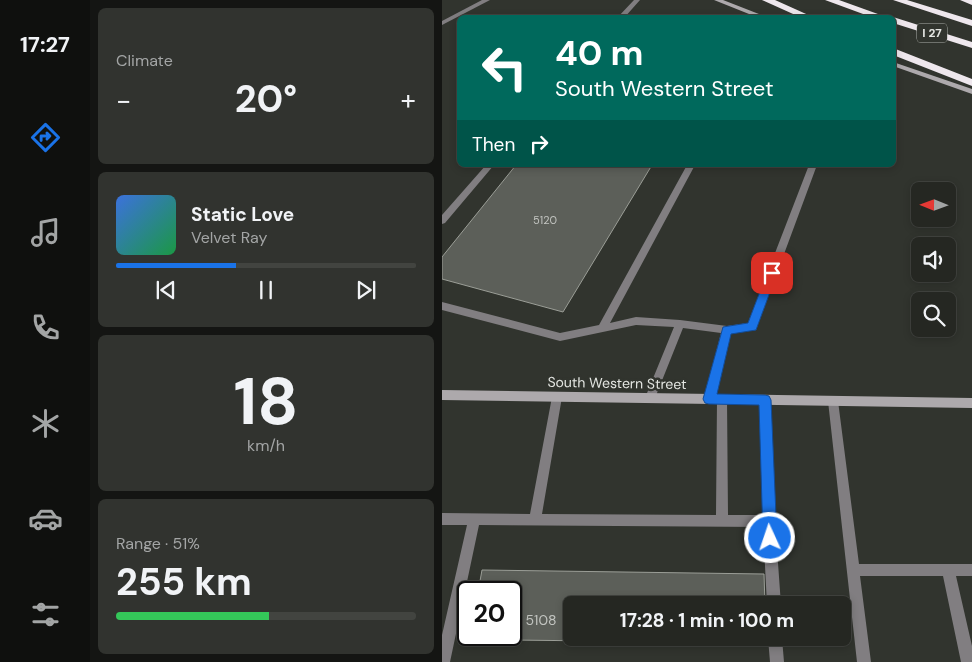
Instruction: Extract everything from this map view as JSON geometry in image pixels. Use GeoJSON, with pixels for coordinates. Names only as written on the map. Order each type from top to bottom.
{"type":"FeatureCollection","features":[{"type":"Feature","properties":{"kind":"highway"},"geometry":{"type":"LineString","coordinates":[[767,0],[804,15]]}},
{"type":"Feature","properties":{"kind":"highway"},"geometry":{"type":"LineString","coordinates":[[830,0],[876,15]]}},
{"type":"Feature","properties":{"kind":"highway","name":"I 27"},"geometry":{"type":"LineString","coordinates":[[898,0],[972,23]]}},
{"type":"Feature","properties":{"kind":"highway"},"geometry":{"type":"LineString","coordinates":[[965,0],[972,2]]}},
{"type":"Feature","properties":{"kind":"highway","name":"I 27"},"geometry":{"type":"LineString","coordinates":[[896,21],[972,45]]}},
{"type":"Feature","properties":{"kind":"highway"},"geometry":{"type":"LineString","coordinates":[[896,52],[972,83]]}},
{"type":"Feature","properties":{"kind":"main road"},"geometry":{"type":"LineString","coordinates":[[717,0],[758,15]]}},
{"type":"Feature","properties":{"kind":"main road"},"geometry":{"type":"LineString","coordinates":[[896,65],[972,92]]}},
{"type":"Feature","properties":{"kind":"main road","name":"South Western Street"},"geometry":{"type":"LineString","coordinates":[[442,395],[972,403]]}},
{"type":"Feature","properties":{"kind":"street"},"geometry":{"type":"LineString","coordinates":[[458,15],[487,0]]}},
{"type":"Feature","properties":{"kind":"street"},"geometry":{"type":"LineString","coordinates":[[623,15],[637,0]]}},
{"type":"Feature","properties":{"kind":"street"},"geometry":{"type":"LineString","coordinates":[[442,23],[457,15]]}},
{"type":"Feature","properties":{"kind":"street"},"geometry":{"type":"LineString","coordinates":[[442,220],[488,167]]}},
{"type":"Feature","properties":{"kind":"street"},"geometry":{"type":"LineString","coordinates":[[602,328],[689,167]]}},
{"type":"Feature","properties":{"kind":"street"},"geometry":{"type":"LineString","coordinates":[[442,306],[560,337],[636,321],[727,330],[752,327],[812,167]]}},
{"type":"Feature","properties":{"kind":"street"},"geometry":{"type":"LineString","coordinates":[[650,398],[680,324]]}},
{"type":"Feature","properties":{"kind":"street"},"geometry":{"type":"LineString","coordinates":[[709,399],[727,330]]}},
{"type":"Feature","properties":{"kind":"street"},"geometry":{"type":"LineString","coordinates":[[535,520],[557,397]]}},
{"type":"Feature","properties":{"kind":"street"},"geometry":{"type":"LineString","coordinates":[[722,400],[722,520]]}},
{"type":"Feature","properties":{"kind":"street"},"geometry":{"type":"LineString","coordinates":[[765,400],[773,596]]}},
{"type":"Feature","properties":{"kind":"street"},"geometry":{"type":"LineString","coordinates":[[833,401],[864,662]]}},
{"type":"Feature","properties":{"kind":"street"},"geometry":{"type":"LineString","coordinates":[[442,519],[769,521]]}},
{"type":"Feature","properties":{"kind":"street"},"geometry":{"type":"LineString","coordinates":[[443,662],[474,519]]}},
{"type":"Feature","properties":{"kind":"street"},"geometry":{"type":"LineString","coordinates":[[853,570],[972,570]]}},
{"type":"Feature","properties":{"kind":"street"},"geometry":{"type":"LineString","coordinates":[[948,570],[968,662]]}},
{"type":"Feature","properties":{"kind":"street"},"geometry":{"type":"LineString","coordinates":[[776,646],[777,662]]}},
{"type":"Feature","properties":{"kind":"building"},"geometry":{"type":"Polygon","coordinates":[[[514,167],[651,167],[563,312],[442,279],[442,257],[514,167]]]}},
{"type":"Feature","properties":{"kind":"building"},"geometry":{"type":"Polygon","coordinates":[[[482,570],[764,574],[765,596],[563,596],[563,641],[522,640],[522,581],[480,581],[482,570]]]}},
{"type":"Feature","properties":{"kind":"route"},"geometry":{"type":"LineString","coordinates":[[770,538],[765,400],[709,399],[727,330],[752,327],[772,273]]}}]}
